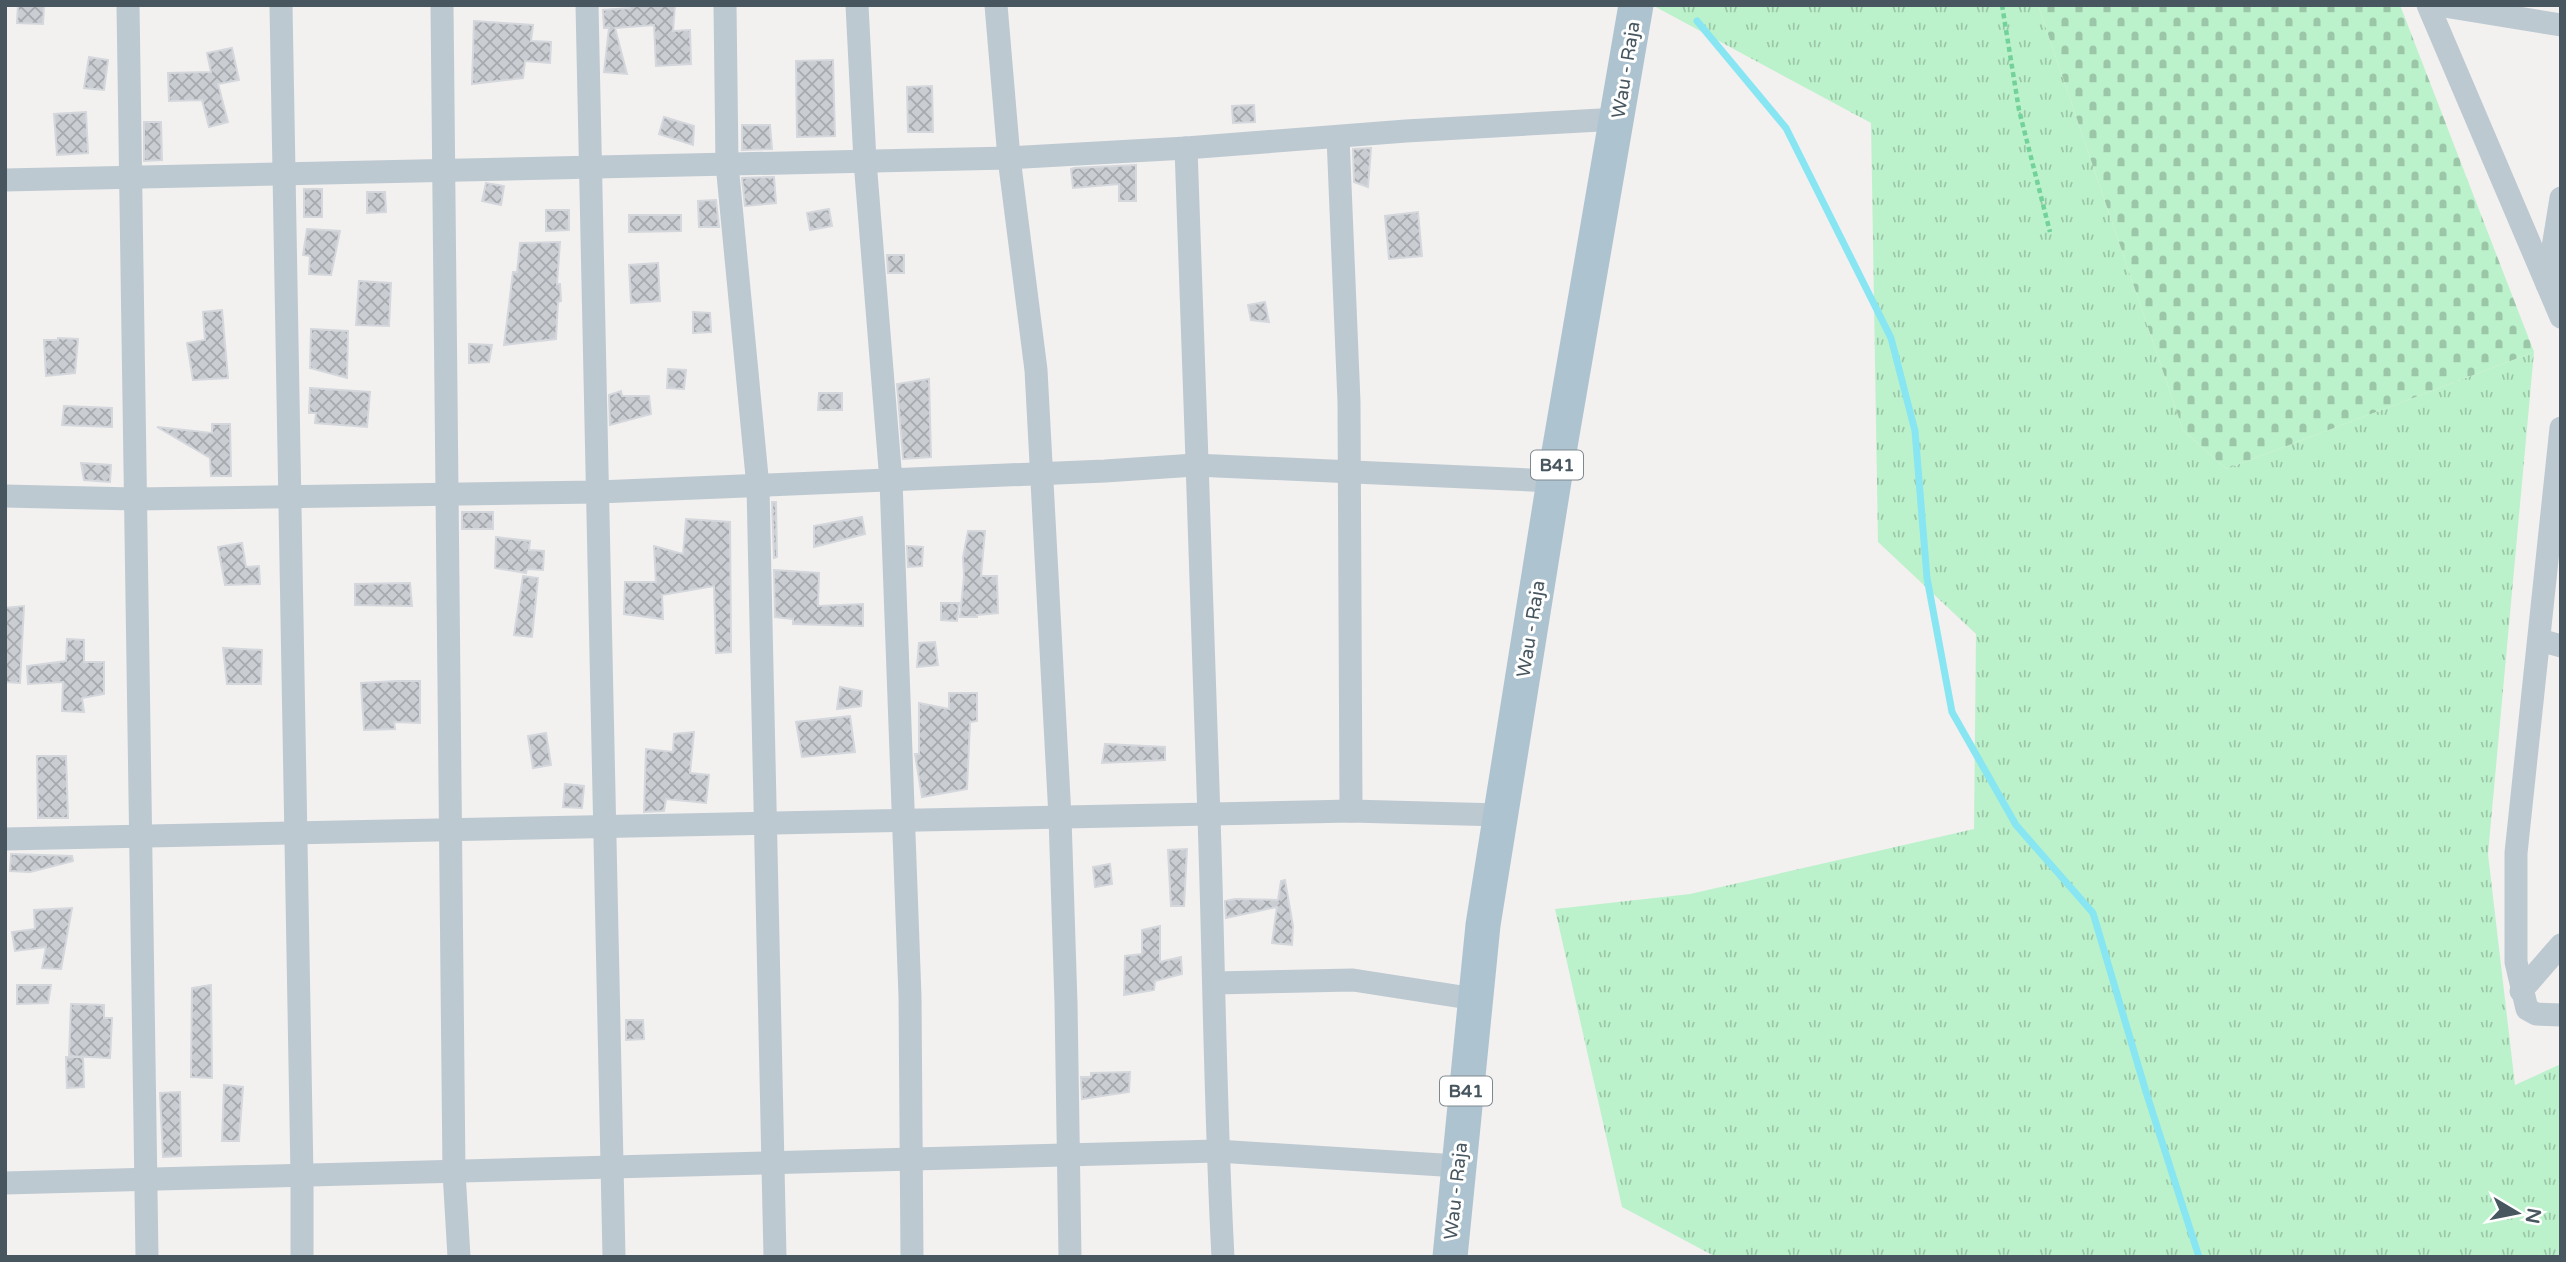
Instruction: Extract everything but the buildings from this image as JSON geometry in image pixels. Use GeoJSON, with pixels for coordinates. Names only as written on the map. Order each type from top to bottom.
{"type":"FeatureCollection","features":[{"type":"Feature","properties":{"kind":"main road","name":"Wau - Raja"},"geometry":{"type":"LineString","coordinates":[[1450,1257],[1483,925],[1554,481],[1636,5]]}},
{"type":"Feature","properties":{"kind":"street"},"geometry":{"type":"LineString","coordinates":[[128,5],[147,1257]]}},
{"type":"Feature","properties":{"kind":"street"},"geometry":{"type":"LineString","coordinates":[[281,5],[302,1257]]}},
{"type":"Feature","properties":{"kind":"street"},"geometry":{"type":"LineString","coordinates":[[442,5],[454,1172],[459,1257]]}},
{"type":"Feature","properties":{"kind":"street"},"geometry":{"type":"LineString","coordinates":[[587,5],[614,1257]]}},
{"type":"Feature","properties":{"kind":"street"},"geometry":{"type":"LineString","coordinates":[[726,5],[727,164],[758,487],[775,1257]]}},
{"type":"Feature","properties":{"kind":"street"},"geometry":{"type":"LineString","coordinates":[[857,5],[865,161],[891,481],[910,997],[912,1257]]}},
{"type":"Feature","properties":{"kind":"street"},"geometry":{"type":"LineString","coordinates":[[996,5],[1009,158],[1036,370],[1060,817],[1070,1257]]}},
{"type":"Feature","properties":{"kind":"street"},"geometry":{"type":"LineString","coordinates":[[2428,5],[2561,317]]}},
{"type":"Feature","properties":{"kind":"street"},"geometry":{"type":"LineString","coordinates":[[2438,5],[2561,25]]}},
{"type":"Feature","properties":{"kind":"street"},"geometry":{"type":"LineString","coordinates":[[5,180],[1009,158],[1618,119]]}},
{"type":"Feature","properties":{"kind":"street"},"geometry":{"type":"LineString","coordinates":[[1338,137],[1346,315],[1351,811]]}},
{"type":"Feature","properties":{"kind":"street"},"geometry":{"type":"LineString","coordinates":[[1186,148],[1209,814],[1217,1151],[1223,1257]]}},
{"type":"Feature","properties":{"kind":"street"},"geometry":{"type":"LineString","coordinates":[[2547,284],[2561,198]]}},
{"type":"Feature","properties":{"kind":"street"},"geometry":{"type":"LineString","coordinates":[[2561,428],[2550,643],[2516,853],[2516,962],[2521,991],[2527,1009],[2536,1014],[2561,1015]]}},
{"type":"Feature","properties":{"kind":"street"},"geometry":{"type":"LineString","coordinates":[[5,496],[135,499],[598,492],[891,481],[1195,465],[1554,481]]}},
{"type":"Feature","properties":{"kind":"street"},"geometry":{"type":"LineString","coordinates":[[5,839],[1351,811],[1501,815]]}},
{"type":"Feature","properties":{"kind":"street"},"geometry":{"type":"LineString","coordinates":[[2521,991],[2561,945]]}},
{"type":"Feature","properties":{"kind":"street"},"geometry":{"type":"LineString","coordinates":[[1214,983],[1353,980],[1475,999]]}},
{"type":"Feature","properties":{"kind":"street"},"geometry":{"type":"LineString","coordinates":[[5,1183],[1217,1151],[1458,1166]]}},
{"type":"Feature","properties":{"kind":"path"},"geometry":{"type":"LineString","coordinates":[[2002,5],[2019,110],[2050,232]]}},
{"type":"Feature","properties":{"kind":"green space"},"geometry":{"type":"Polygon","coordinates":[[[1652,5],[2038,5],[2183,430],[2226,469],[2534,352],[2488,854],[2515,1085],[2561,1064],[2561,1257],[1716,1257],[1622,1207],[1555,909],[1690,894],[1974,829],[1976,634],[1878,542],[1871,123],[1652,5]]]}},
{"type":"Feature","properties":{"kind":"green space"},"geometry":{"type":"Polygon","coordinates":[[[2038,5],[2400,5],[2534,352],[2226,469],[2183,430],[2038,5]]]}},
{"type":"Feature","properties":{"kind":"waterway"},"geometry":{"type":"LineString","coordinates":[[1697,21],[1786,128],[1891,338],[1915,431],[1927,578],[1952,712],[2016,825],[2093,913],[2199,1257]]}}]}
